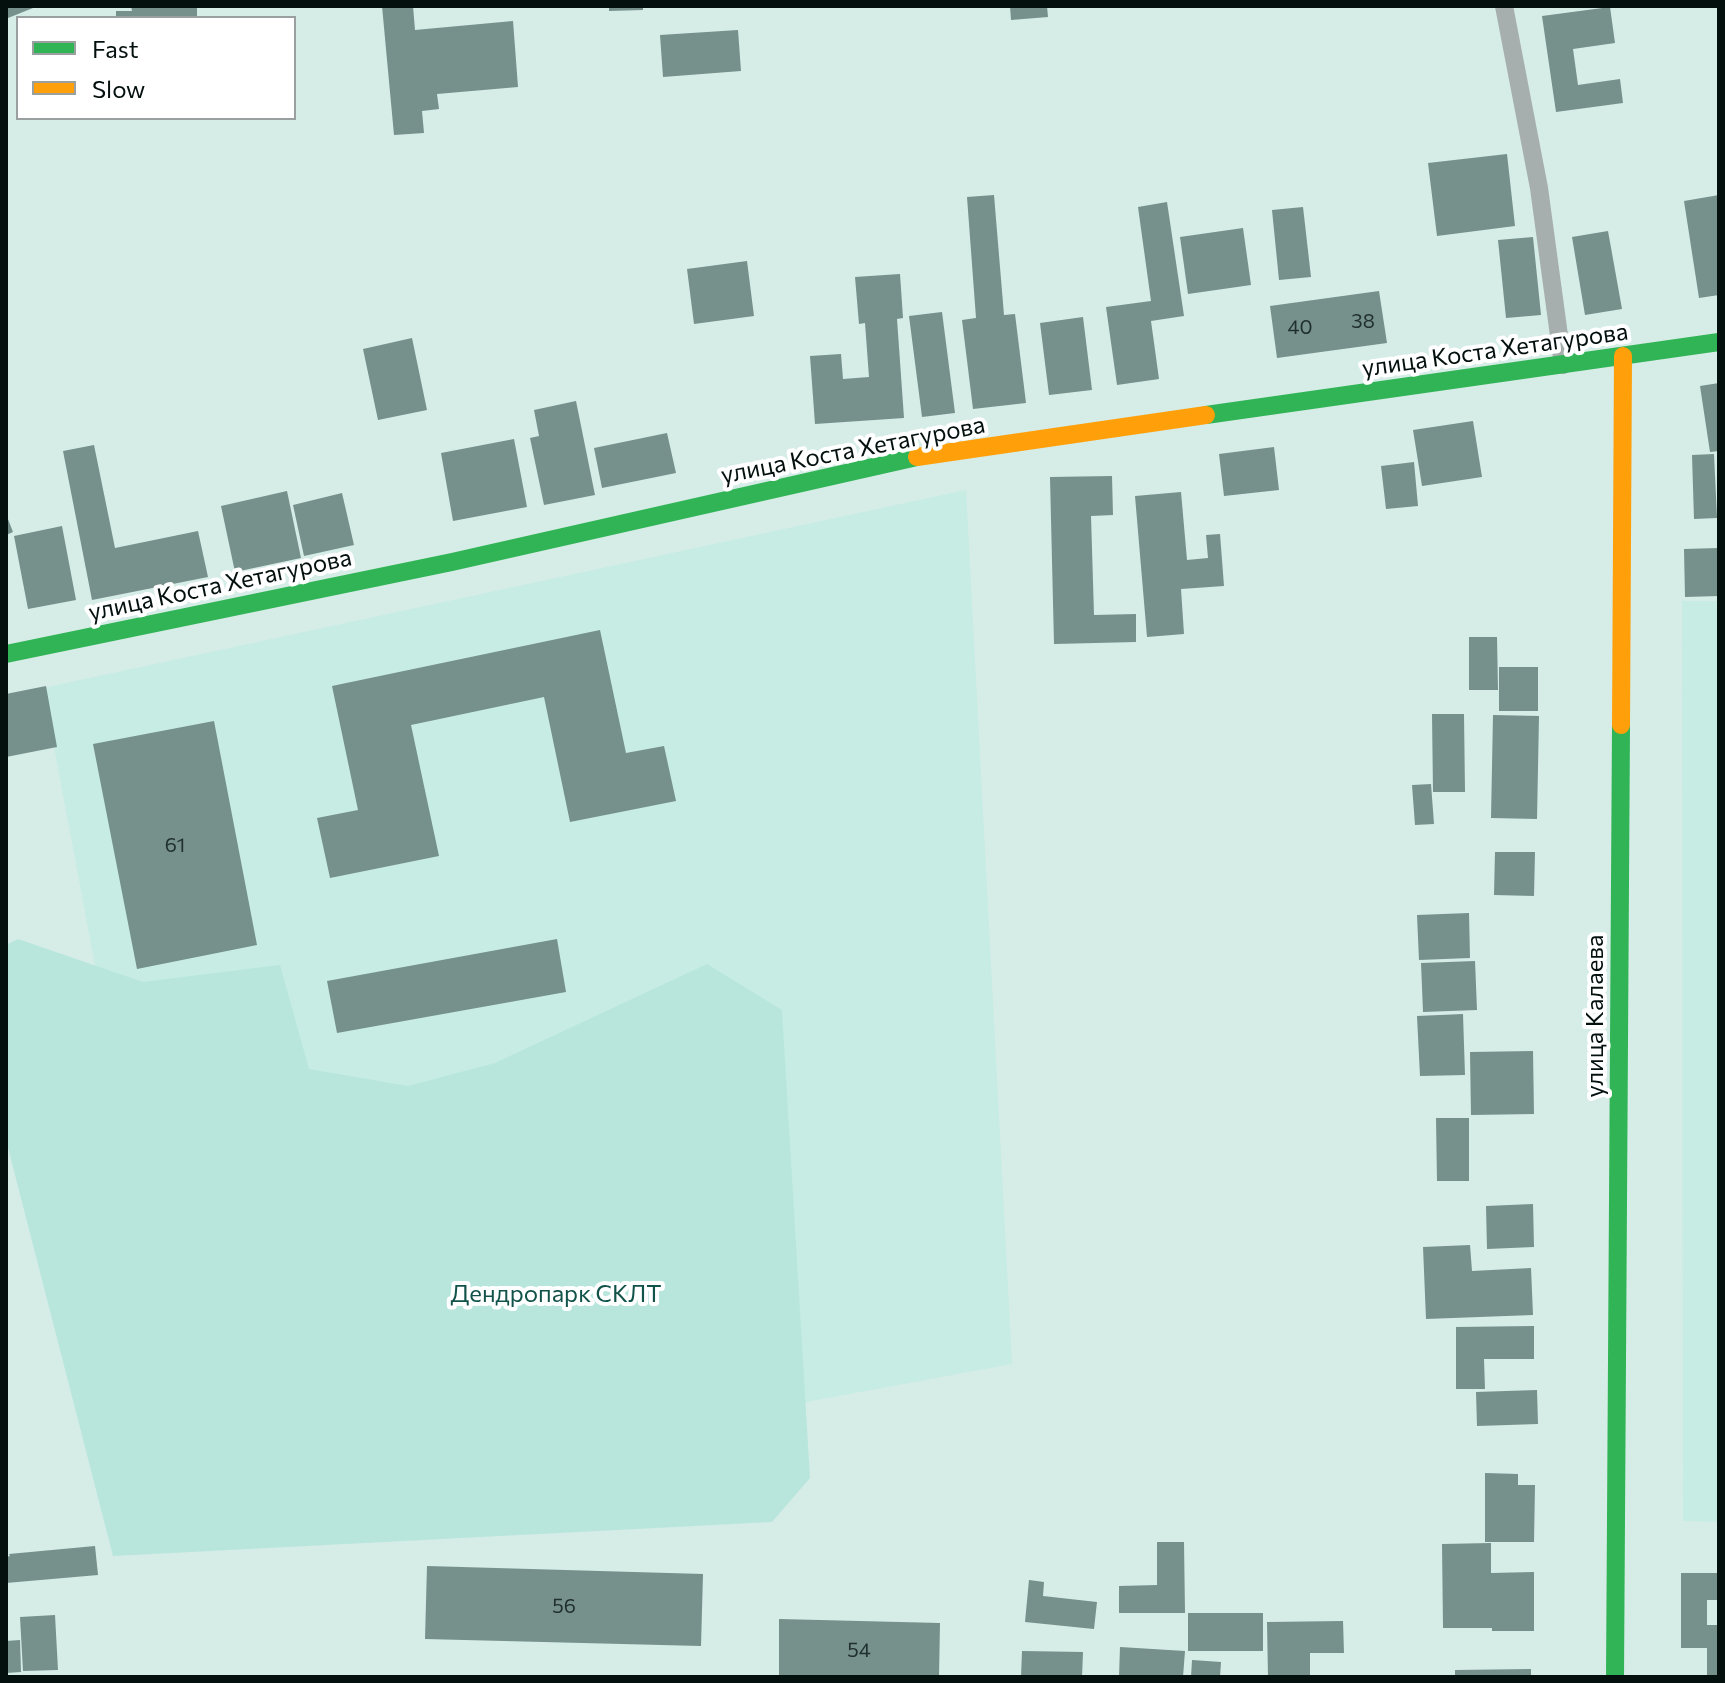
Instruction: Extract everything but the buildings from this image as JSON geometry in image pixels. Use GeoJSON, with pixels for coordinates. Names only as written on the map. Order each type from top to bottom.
{"type":"FeatureCollection","features":[{"type":"Feature","properties":{"kind":"main road","name":"улица Коста Хетагурова"},"geometry":{"type":"LineString","coordinates":[[6,654],[452,562],[920,456],[1719,342]]}},
{"type":"Feature","properties":{"kind":"main road","name":"улица Калаева"},"geometry":{"type":"LineString","coordinates":[[1615,1677],[1623,356]]}},
{"type":"Feature","properties":{"kind":"lane"},"geometry":{"type":"LineString","coordinates":[[1504,6],[1539,188],[1563,365]]}},
{"type":"Feature","properties":{"kind":"shaded area"},"geometry":{"type":"Polygon","coordinates":[[[966,490],[1012,1364],[198,1514],[43,688],[966,490]]]}},
{"type":"Feature","properties":{"kind":"shaded area"},"geometry":{"type":"Polygon","coordinates":[[[1682,601],[1719,601],[1719,1522],[1683,1521],[1682,601]]]}},
{"type":"Feature","properties":{"kind":"green space","name":"Дендропарк СКЛТ"},"geometry":{"type":"Polygon","coordinates":[[[18,939],[143,982],[280,965],[309,1069],[408,1086],[495,1063],[707,964],[782,1010],[810,1478],[772,1522],[113,1556],[6,1140],[6,945],[18,939]]]}},
{"type":"Feature","properties":{"kind":"traffic: fast"},"geometry":{"type":"LineString","coordinates":[[1206,415],[1719,342]]}},
{"type":"Feature","properties":{"kind":"traffic: fast"},"geometry":{"type":"LineString","coordinates":[[6,654],[452,562],[917,457]]}},
{"type":"Feature","properties":{"kind":"traffic: fast"},"geometry":{"type":"LineString","coordinates":[[1615,1677],[1621,725]]}},
{"type":"Feature","properties":{"kind":"traffic: slow"},"geometry":{"type":"LineString","coordinates":[[1621,725],[1623,356]]}},
{"type":"Feature","properties":{"kind":"traffic: slow"},"geometry":{"type":"LineString","coordinates":[[917,457],[1206,415]]}}]}
